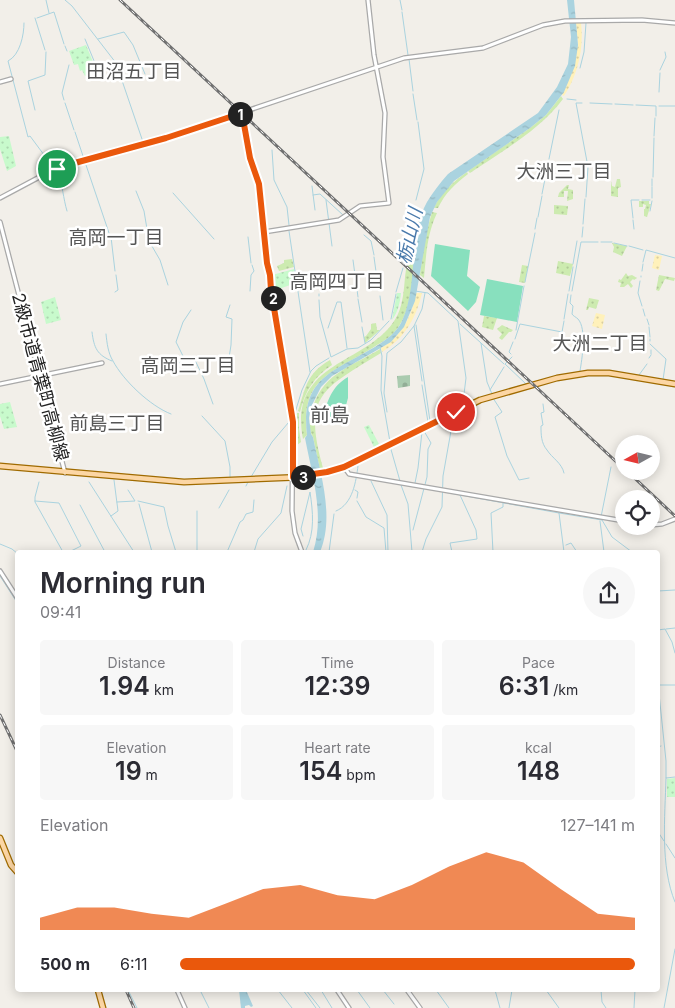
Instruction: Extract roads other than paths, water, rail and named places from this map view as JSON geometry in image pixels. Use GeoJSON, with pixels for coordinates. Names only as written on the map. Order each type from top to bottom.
{"type":"FeatureCollection","features":[{"type":"Feature","properties":{"kind":"main road"},"geometry":{"type":"LineString","coordinates":[[0,466],[84,475],[184,482],[309,476],[344,467],[480,400],[557,378],[588,373],[609,373],[675,384]]}},
{"type":"Feature","properties":{"kind":"main road"},"geometry":{"type":"LineString","coordinates":[[0,838],[11,865],[15,870]]}},
{"type":"Feature","properties":{"kind":"main road"},"geometry":{"type":"LineString","coordinates":[[99,992],[103,1008]]}},
{"type":"Feature","properties":{"kind":"street"},"geometry":{"type":"LineString","coordinates":[[264,232],[339,220],[360,206],[389,203],[383,157],[385,113],[376,68],[368,0]]}},
{"type":"Feature","properties":{"kind":"street"},"geometry":{"type":"LineString","coordinates":[[0,198],[47,173],[85,160],[166,138],[416,55],[484,48],[543,26],[565,21],[642,20],[675,23]]}},
{"type":"Feature","properties":{"kind":"street"},"geometry":{"type":"LineString","coordinates":[[0,82],[11,79]]}},
{"type":"Feature","properties":{"kind":"street"},"geometry":{"type":"LineString","coordinates":[[242,113],[250,158],[259,184],[271,290],[293,420],[293,524],[301,550]]}},
{"type":"Feature","properties":{"kind":"street","name":"2級市道青葉町高柳線"},"geometry":{"type":"LineString","coordinates":[[0,222],[65,473]]}},
{"type":"Feature","properties":{"kind":"street"},"geometry":{"type":"LineString","coordinates":[[0,384],[102,362]]}},
{"type":"Feature","properties":{"kind":"street"},"geometry":{"type":"LineString","coordinates":[[344,467],[349,474],[615,519]]}},
{"type":"Feature","properties":{"kind":"street"},"geometry":{"type":"LineString","coordinates":[[660,524],[675,519]]}},
{"type":"Feature","properties":{"kind":"street"},"geometry":{"type":"LineString","coordinates":[[0,571],[15,594]]}},
{"type":"Feature","properties":{"kind":"street"},"geometry":{"type":"LineString","coordinates":[[178,992],[185,1008]]}},
{"type":"Feature","properties":{"kind":"street"},"geometry":{"type":"LineString","coordinates":[[338,992],[349,1008]]}},
{"type":"Feature","properties":{"kind":"street"},"geometry":{"type":"LineString","coordinates":[[408,992],[420,1008]]}},
{"type":"Feature","properties":{"kind":"water"},"geometry":{"type":"Polygon","coordinates":[[[567,0],[574,0],[578,45],[575,66],[564,92],[546,115],[530,128],[454,181],[437,202],[430,217],[415,301],[404,327],[391,342],[332,376],[321,387],[313,403],[309,418],[325,494],[326,524],[321,550],[313,550],[318,524],[318,509],[305,438],[307,435],[306,415],[309,400],[315,387],[335,369],[392,335],[400,325],[410,292],[417,231],[427,202],[448,174],[538,113],[557,87],[568,64],[571,37],[567,0]]]}},
{"type":"Feature","properties":{"kind":"water"},"geometry":{"type":"Polygon","coordinates":[[[239,992],[247,992],[253,1006],[249,1005],[241,1008],[239,992]]]}},
{"type":"Feature","properties":{"kind":"waterway"},"geometry":{"type":"LineString","coordinates":[[46,0],[49,13]]}},
{"type":"Feature","properties":{"kind":"waterway"},"geometry":{"type":"LineString","coordinates":[[65,0],[72,6],[116,63],[143,142]]}},
{"type":"Feature","properties":{"kind":"waterway"},"geometry":{"type":"LineString","coordinates":[[400,0],[402,10]]}},
{"type":"Feature","properties":{"kind":"waterway"},"geometry":{"type":"LineString","coordinates":[[37,18],[54,12],[64,44]]}},
{"type":"Feature","properties":{"kind":"waterway"},"geometry":{"type":"LineString","coordinates":[[402,12],[408,55]]}},
{"type":"Feature","properties":{"kind":"waterway"},"geometry":{"type":"LineString","coordinates":[[35,18],[45,50]]}},
{"type":"Feature","properties":{"kind":"waterway"},"geometry":{"type":"LineString","coordinates":[[24,23],[22,39],[18,50],[8,61],[28,137],[30,136],[53,167]]}},
{"type":"Feature","properties":{"kind":"waterway"},"geometry":{"type":"LineString","coordinates":[[580,68],[584,52],[586,23]]}},
{"type":"Feature","properties":{"kind":"waterway"},"geometry":{"type":"LineString","coordinates":[[98,39],[124,32],[133,45],[145,74]]}},
{"type":"Feature","properties":{"kind":"waterway"},"geometry":{"type":"LineString","coordinates":[[85,39],[97,68]]}},
{"type":"Feature","properties":{"kind":"waterway"},"geometry":{"type":"LineString","coordinates":[[65,46],[67,51]]}},
{"type":"Feature","properties":{"kind":"waterway"},"geometry":{"type":"LineString","coordinates":[[35,110],[28,81],[45,75],[46,52]]}},
{"type":"Feature","properties":{"kind":"waterway"},"geometry":{"type":"LineString","coordinates":[[660,70],[666,57],[665,52]]}},
{"type":"Feature","properties":{"kind":"waterway"},"geometry":{"type":"LineString","coordinates":[[409,59],[413,91]]}},
{"type":"Feature","properties":{"kind":"waterway"},"geometry":{"type":"LineString","coordinates":[[64,100],[62,93],[69,65]]}},
{"type":"Feature","properties":{"kind":"waterway"},"geometry":{"type":"LineString","coordinates":[[659,92],[660,73]]}},
{"type":"Feature","properties":{"kind":"waterway"},"geometry":{"type":"LineString","coordinates":[[413,94],[417,120]]}},
{"type":"Feature","properties":{"kind":"waterway"},"geometry":{"type":"LineString","coordinates":[[567,99],[576,100]]}},
{"type":"Feature","properties":{"kind":"waterway"},"geometry":{"type":"LineString","coordinates":[[65,103],[74,130]]}},
{"type":"Feature","properties":{"kind":"waterway"},"geometry":{"type":"LineString","coordinates":[[582,103],[576,103],[588,167],[586,197]]}},
{"type":"Feature","properties":{"kind":"waterway"},"geometry":{"type":"LineString","coordinates":[[590,103],[612,104]]}},
{"type":"Feature","properties":{"kind":"waterway"},"geometry":{"type":"LineString","coordinates":[[615,104],[633,105]]}},
{"type":"Feature","properties":{"kind":"waterway"},"geometry":{"type":"LineString","coordinates":[[636,105],[656,106],[656,116]]}},
{"type":"Feature","properties":{"kind":"waterway"},"geometry":{"type":"LineString","coordinates":[[659,106],[675,106]]}},
{"type":"Feature","properties":{"kind":"waterway"},"geometry":{"type":"LineString","coordinates":[[549,159],[559,110]]}},
{"type":"Feature","properties":{"kind":"waterway"},"geometry":{"type":"LineString","coordinates":[[654,136],[655,118]]}},
{"type":"Feature","properties":{"kind":"waterway","name":"栃山川"},"geometry":{"type":"LineString","coordinates":[[416,200],[424,169],[418,122]]}},
{"type":"Feature","properties":{"kind":"waterway"},"geometry":{"type":"LineString","coordinates":[[75,132],[84,159]]}},
{"type":"Feature","properties":{"kind":"waterway"},"geometry":{"type":"LineString","coordinates":[[653,177],[654,138]]}},
{"type":"Feature","properties":{"kind":"waterway"},"geometry":{"type":"LineString","coordinates":[[272,150],[274,180],[287,207],[289,225]]}},
{"type":"Feature","properties":{"kind":"waterway"},"geometry":{"type":"LineString","coordinates":[[85,162],[109,233]]}},
{"type":"Feature","properties":{"kind":"waterway"},"geometry":{"type":"LineString","coordinates":[[545,177],[548,162]]}},
{"type":"Feature","properties":{"kind":"waterway"},"geometry":{"type":"LineString","coordinates":[[57,174],[61,182],[67,211]]}},
{"type":"Feature","properties":{"kind":"waterway"},"geometry":{"type":"LineString","coordinates":[[542,194],[545,179]]}},
{"type":"Feature","properties":{"kind":"waterway"},"geometry":{"type":"LineString","coordinates":[[652,179],[652,186]]}},
{"type":"Feature","properties":{"kind":"waterway"},"geometry":{"type":"LineString","coordinates":[[312,186],[315,210]]}},
{"type":"Feature","properties":{"kind":"waterway"},"geometry":{"type":"LineString","coordinates":[[652,187],[652,198]]}},
{"type":"Feature","properties":{"kind":"waterway"},"geometry":{"type":"LineString","coordinates":[[136,191],[144,211],[149,241],[160,260],[168,285]]}},
{"type":"Feature","properties":{"kind":"waterway"},"geometry":{"type":"LineString","coordinates":[[173,193],[214,239]]}},
{"type":"Feature","properties":{"kind":"waterway"},"geometry":{"type":"LineString","coordinates":[[313,195],[320,194],[343,215]]}},
{"type":"Feature","properties":{"kind":"waterway"},"geometry":{"type":"LineString","coordinates":[[538,217],[542,196]]}},
{"type":"Feature","properties":{"kind":"waterway"},"geometry":{"type":"LineString","coordinates":[[583,224],[585,199]]}},
{"type":"Feature","properties":{"kind":"waterway"},"geometry":{"type":"LineString","coordinates":[[326,200],[332,246]]}},
{"type":"Feature","properties":{"kind":"waterway"},"geometry":{"type":"LineString","coordinates":[[633,218],[631,200],[639,200]]}},
{"type":"Feature","properties":{"kind":"waterway"},"geometry":{"type":"LineString","coordinates":[[642,200],[650,200]]}},
{"type":"Feature","properties":{"kind":"waterway"},"geometry":{"type":"LineString","coordinates":[[650,211],[652,201]]}},
{"type":"Feature","properties":{"kind":"waterway"},"geometry":{"type":"LineString","coordinates":[[535,229],[537,218]]}},
{"type":"Feature","properties":{"kind":"waterway"},"geometry":{"type":"LineString","coordinates":[[633,220],[634,229]]}},
{"type":"Feature","properties":{"kind":"waterway"},"geometry":{"type":"LineString","coordinates":[[582,237],[583,227]]}},
{"type":"Feature","properties":{"kind":"waterway"},"geometry":{"type":"LineString","coordinates":[[289,231],[310,372]]}},
{"type":"Feature","properties":{"kind":"waterway"},"geometry":{"type":"LineString","coordinates":[[525,282],[535,233]]}},
{"type":"Feature","properties":{"kind":"waterway"},"geometry":{"type":"LineString","coordinates":[[364,235],[371,241],[374,255]]}},
{"type":"Feature","properties":{"kind":"waterway"},"geometry":{"type":"LineString","coordinates":[[111,237],[115,271]]}},
{"type":"Feature","properties":{"kind":"waterway"},"geometry":{"type":"LineString","coordinates":[[248,237],[251,263]]}},
{"type":"Feature","properties":{"kind":"waterway"},"geometry":{"type":"LineString","coordinates":[[573,264],[577,241]]}},
{"type":"Feature","properties":{"kind":"waterway"},"geometry":{"type":"LineString","coordinates":[[572,291],[581,242],[598,242]]}},
{"type":"Feature","properties":{"kind":"waterway"},"geometry":{"type":"LineString","coordinates":[[601,242],[612,242]]}},
{"type":"Feature","properties":{"kind":"waterway"},"geometry":{"type":"LineString","coordinates":[[614,243],[627,246]]}},
{"type":"Feature","properties":{"kind":"waterway"},"geometry":{"type":"LineString","coordinates":[[629,246],[643,250]]}},
{"type":"Feature","properties":{"kind":"waterway"},"geometry":{"type":"LineString","coordinates":[[643,262],[646,250],[675,258]]}},
{"type":"Feature","properties":{"kind":"waterway"},"geometry":{"type":"LineString","coordinates":[[374,257],[378,286]]}},
{"type":"Feature","properties":{"kind":"waterway"},"geometry":{"type":"LineString","coordinates":[[353,260],[358,297]]}},
{"type":"Feature","properties":{"kind":"waterway"},"geometry":{"type":"LineString","coordinates":[[642,271],[643,264]]}},
{"type":"Feature","properties":{"kind":"waterway"},"geometry":{"type":"LineString","coordinates":[[250,291],[251,275],[254,271],[252,265]]}},
{"type":"Feature","properties":{"kind":"waterway"},"geometry":{"type":"LineString","coordinates":[[569,291],[573,267]]}},
{"type":"Feature","properties":{"kind":"waterway","name":"栃山川"},"geometry":{"type":"LineString","coordinates":[[396,292],[403,268]]}},
{"type":"Feature","properties":{"kind":"waterway"},"geometry":{"type":"LineString","coordinates":[[115,292],[118,290],[116,275]]}},
{"type":"Feature","properties":{"kind":"waterway"},"geometry":{"type":"LineString","coordinates":[[640,281],[638,293],[642,306]]}},
{"type":"Feature","properties":{"kind":"waterway"},"geometry":{"type":"LineString","coordinates":[[516,330],[524,286]]}},
{"type":"Feature","properties":{"kind":"waterway"},"geometry":{"type":"LineString","coordinates":[[415,291],[428,293],[458,321],[466,378],[464,394],[455,410]]}},
{"type":"Feature","properties":{"kind":"waterway"},"geometry":{"type":"LineString","coordinates":[[422,381],[414,326],[422,309],[425,293]]}},
{"type":"Feature","properties":{"kind":"waterway"},"geometry":{"type":"LineString","coordinates":[[391,319],[396,294]]}},
{"type":"Feature","properties":{"kind":"waterway"},"geometry":{"type":"LineString","coordinates":[[564,319],[568,294]]}},
{"type":"Feature","properties":{"kind":"waterway"},"geometry":{"type":"LineString","coordinates":[[571,295],[572,314],[578,319],[582,330],[583,344],[580,371]]}},
{"type":"Feature","properties":{"kind":"waterway"},"geometry":{"type":"LineString","coordinates":[[380,296],[383,320]]}},
{"type":"Feature","properties":{"kind":"waterway"},"geometry":{"type":"LineString","coordinates":[[358,299],[362,322]]}},
{"type":"Feature","properties":{"kind":"waterway"},"geometry":{"type":"LineString","coordinates":[[319,300],[320,317],[331,357],[347,349],[358,348],[371,340],[389,321]]}},
{"type":"Feature","properties":{"kind":"waterway"},"geometry":{"type":"LineString","coordinates":[[328,328],[337,302],[341,302],[347,348]]}},
{"type":"Feature","properties":{"kind":"waterway"},"geometry":{"type":"LineString","coordinates":[[227,371],[232,319],[226,317],[230,305]]}},
{"type":"Feature","properties":{"kind":"waterway"},"geometry":{"type":"LineString","coordinates":[[643,309],[645,316]]}},
{"type":"Feature","properties":{"kind":"waterway"},"geometry":{"type":"LineString","coordinates":[[179,363],[185,360],[176,342],[183,322],[191,310]]}},
{"type":"Feature","properties":{"kind":"waterway"},"geometry":{"type":"LineString","coordinates":[[647,319],[649,325]]}},
{"type":"Feature","properties":{"kind":"waterway"},"geometry":{"type":"LineString","coordinates":[[515,339],[520,324],[562,332],[564,321]]}},
{"type":"Feature","properties":{"kind":"waterway"},"geometry":{"type":"LineString","coordinates":[[460,324],[481,343],[487,382],[492,394]]}},
{"type":"Feature","properties":{"kind":"waterway"},"geometry":{"type":"LineString","coordinates":[[416,325],[430,421]]}},
{"type":"Feature","properties":{"kind":"waterway"},"geometry":{"type":"LineString","coordinates":[[387,412],[384,393],[387,353],[401,342],[414,326]]}},
{"type":"Feature","properties":{"kind":"waterway"},"geometry":{"type":"LineString","coordinates":[[362,327],[365,343]]}},
{"type":"Feature","properties":{"kind":"waterway"},"geometry":{"type":"LineString","coordinates":[[649,327],[650,337]]}},
{"type":"Feature","properties":{"kind":"waterway"},"geometry":{"type":"LineString","coordinates":[[92,332],[97,350],[112,361]]}},
{"type":"Feature","properties":{"kind":"waterway"},"geometry":{"type":"LineString","coordinates":[[106,334],[110,355],[123,376],[146,399],[171,414]]}},
{"type":"Feature","properties":{"kind":"waterway"},"geometry":{"type":"LineString","coordinates":[[511,354],[509,352],[513,342]]}},
{"type":"Feature","properties":{"kind":"waterway"},"geometry":{"type":"LineString","coordinates":[[481,343],[504,364]]}},
{"type":"Feature","properties":{"kind":"waterway"},"geometry":{"type":"LineString","coordinates":[[650,344],[666,359],[663,380]]}},
{"type":"Feature","properties":{"kind":"waterway"},"geometry":{"type":"LineString","coordinates":[[380,347],[382,356],[381,390],[390,442]]}},
{"type":"Feature","properties":{"kind":"waterway"},"geometry":{"type":"LineString","coordinates":[[512,357],[505,364],[526,384]]}},
{"type":"Feature","properties":{"kind":"waterway"},"geometry":{"type":"LineString","coordinates":[[194,358],[213,404]]}},
{"type":"Feature","properties":{"kind":"waterway"},"geometry":{"type":"LineString","coordinates":[[251,477],[272,442],[294,416],[302,390],[311,371],[329,358]]}},
{"type":"Feature","properties":{"kind":"waterway"},"geometry":{"type":"LineString","coordinates":[[639,375],[647,364]]}},
{"type":"Feature","properties":{"kind":"waterway"},"geometry":{"type":"LineString","coordinates":[[490,390],[504,367]]}},
{"type":"Feature","properties":{"kind":"waterway"},"geometry":{"type":"LineString","coordinates":[[422,385],[428,422]]}},
{"type":"Feature","properties":{"kind":"waterway"},"geometry":{"type":"LineString","coordinates":[[493,398],[502,412],[495,417],[507,456],[519,480],[529,478]]}},
{"type":"Feature","properties":{"kind":"waterway"},"geometry":{"type":"LineString","coordinates":[[543,404],[544,412],[541,413],[543,425],[541,426],[542,441],[564,473]]}},
{"type":"Feature","properties":{"kind":"waterway"},"geometry":{"type":"LineString","coordinates":[[423,550],[442,507],[443,476],[454,414]]}},
{"type":"Feature","properties":{"kind":"waterway"},"geometry":{"type":"LineString","coordinates":[[202,416],[225,441],[230,477]]}},
{"type":"Feature","properties":{"kind":"waterway"},"geometry":{"type":"LineString","coordinates":[[425,430],[453,418]]}},
{"type":"Feature","properties":{"kind":"waterway"},"geometry":{"type":"LineString","coordinates":[[413,530],[427,477],[428,449],[431,443],[424,431]]}},
{"type":"Feature","properties":{"kind":"waterway"},"geometry":{"type":"LineString","coordinates":[[415,483],[422,432]]}},
{"type":"Feature","properties":{"kind":"waterway"},"geometry":{"type":"LineString","coordinates":[[390,446],[400,481]]}},
{"type":"Feature","properties":{"kind":"waterway"},"geometry":{"type":"LineString","coordinates":[[336,511],[342,508],[353,492],[358,466]]}},
{"type":"Feature","properties":{"kind":"waterway"},"geometry":{"type":"LineString","coordinates":[[601,517],[611,467]]}},
{"type":"Feature","properties":{"kind":"waterway"},"geometry":{"type":"LineString","coordinates":[[111,516],[118,511],[114,480]]}},
{"type":"Feature","properties":{"kind":"waterway"},"geometry":{"type":"LineString","coordinates":[[371,481],[387,515],[388,550]]}},
{"type":"Feature","properties":{"kind":"waterway"},"geometry":{"type":"LineString","coordinates":[[39,482],[35,502],[62,550]]}},
{"type":"Feature","properties":{"kind":"waterway"},"geometry":{"type":"LineString","coordinates":[[89,482],[133,550]]}},
{"type":"Feature","properties":{"kind":"waterway"},"geometry":{"type":"LineString","coordinates":[[246,486],[248,482]]}},
{"type":"Feature","properties":{"kind":"waterway"},"geometry":{"type":"LineString","coordinates":[[401,485],[408,504],[412,550]]}},
{"type":"Feature","properties":{"kind":"waterway"},"geometry":{"type":"LineString","coordinates":[[255,550],[258,539],[281,513],[287,486]]}},
{"type":"Feature","properties":{"kind":"waterway"},"geometry":{"type":"LineString","coordinates":[[117,502],[135,501],[128,490]]}},
{"type":"Feature","properties":{"kind":"waterway"},"geometry":{"type":"LineString","coordinates":[[219,508],[229,490]]}},
{"type":"Feature","properties":{"kind":"waterway"},"geometry":{"type":"LineString","coordinates":[[355,490],[358,492],[357,498]]}},
{"type":"Feature","properties":{"kind":"waterway"},"geometry":{"type":"LineString","coordinates":[[303,536],[301,529],[310,492],[312,529],[306,550]]}},
{"type":"Feature","properties":{"kind":"waterway"},"geometry":{"type":"LineString","coordinates":[[444,492],[559,513],[564,550]]}},
{"type":"Feature","properties":{"kind":"waterway"},"geometry":{"type":"LineString","coordinates":[[452,550],[450,543],[477,539],[476,530],[460,495]]}},
{"type":"Feature","properties":{"kind":"waterway"},"geometry":{"type":"LineString","coordinates":[[228,550],[240,522],[246,514],[253,512],[254,500]]}},
{"type":"Feature","properties":{"kind":"waterway"},"geometry":{"type":"LineString","coordinates":[[35,501],[59,503],[81,546],[73,550]]}},
{"type":"Feature","properties":{"kind":"waterway"},"geometry":{"type":"LineString","coordinates":[[138,501],[164,507],[175,550]]}},
{"type":"Feature","properties":{"kind":"waterway"},"geometry":{"type":"LineString","coordinates":[[357,501],[366,517],[384,528],[386,550]]}},
{"type":"Feature","properties":{"kind":"waterway"},"geometry":{"type":"LineString","coordinates":[[493,550],[491,513],[503,507],[503,503]]}},
{"type":"Feature","properties":{"kind":"waterway"},"geometry":{"type":"LineString","coordinates":[[139,504],[151,550]]}},
{"type":"Feature","properties":{"kind":"waterway"},"geometry":{"type":"LineString","coordinates":[[80,505],[104,550]]}},
{"type":"Feature","properties":{"kind":"waterway"},"geometry":{"type":"LineString","coordinates":[[197,511],[197,550]]}},
{"type":"Feature","properties":{"kind":"waterway"},"geometry":{"type":"LineString","coordinates":[[559,513],[602,520],[612,537],[629,550]]}},
{"type":"Feature","properties":{"kind":"waterway"},"geometry":{"type":"LineString","coordinates":[[329,550],[334,514]]}},
{"type":"Feature","properties":{"kind":"waterway"},"geometry":{"type":"LineString","coordinates":[[600,521],[604,550]]}},
{"type":"Feature","properties":{"kind":"waterway"},"geometry":{"type":"LineString","coordinates":[[566,545],[571,543],[576,550]]}},
{"type":"Feature","properties":{"kind":"waterway"},"geometry":{"type":"LineString","coordinates":[[0,544],[15,552]]}},
{"type":"Feature","properties":{"kind":"waterway"},"geometry":{"type":"LineString","coordinates":[[0,576],[15,599]]}},
{"type":"Feature","properties":{"kind":"waterway"},"geometry":{"type":"LineString","coordinates":[[660,591],[675,590]]}},
{"type":"Feature","properties":{"kind":"waterway"},"geometry":{"type":"LineString","coordinates":[[666,629],[675,628]]}},
{"type":"Feature","properties":{"kind":"waterway"},"geometry":{"type":"LineString","coordinates":[[660,630],[665,629],[675,653]]}},
{"type":"Feature","properties":{"kind":"waterway"},"geometry":{"type":"LineString","coordinates":[[660,685],[675,685]]}},
{"type":"Feature","properties":{"kind":"waterway"},"geometry":{"type":"LineString","coordinates":[[660,703],[666,778],[675,777]]}},
{"type":"Feature","properties":{"kind":"waterway"},"geometry":{"type":"LineString","coordinates":[[666,778],[665,857],[670,888],[675,902]]}},
{"type":"Feature","properties":{"kind":"waterway"},"geometry":{"type":"LineString","coordinates":[[660,835],[664,841]]}},
{"type":"Feature","properties":{"kind":"waterway"},"geometry":{"type":"LineString","coordinates":[[666,844],[675,858]]}},
{"type":"Feature","properties":{"kind":"waterway"},"geometry":{"type":"LineString","coordinates":[[664,1008],[675,949]]}},
{"type":"Feature","properties":{"kind":"waterway"},"geometry":{"type":"LineString","coordinates":[[129,992],[137,1008]]}},
{"type":"Feature","properties":{"kind":"waterway"},"geometry":{"type":"LineString","coordinates":[[201,992],[209,1008]]}},
{"type":"Feature","properties":{"kind":"waterway"},"geometry":{"type":"LineString","coordinates":[[280,992],[292,1008]]}},
{"type":"Feature","properties":{"kind":"waterway"},"geometry":{"type":"LineString","coordinates":[[304,992],[316,1008]]}},
{"type":"Feature","properties":{"kind":"waterway"},"geometry":{"type":"LineString","coordinates":[[308,992],[320,1008]]}},
{"type":"Feature","properties":{"kind":"waterway"},"geometry":{"type":"LineString","coordinates":[[322,992],[332,1008]]}},
{"type":"Feature","properties":{"kind":"waterway"},"geometry":{"type":"LineString","coordinates":[[358,992],[370,1008]]}},
{"type":"Feature","properties":{"kind":"waterway"},"geometry":{"type":"LineString","coordinates":[[385,992],[394,1004]]}},
{"type":"Feature","properties":{"kind":"waterway"},"geometry":{"type":"LineString","coordinates":[[437,992],[449,1008]]}},
{"type":"Feature","properties":{"kind":"waterway"},"geometry":{"type":"LineString","coordinates":[[496,992],[500,1008]]}},
{"type":"Feature","properties":{"kind":"waterway"},"geometry":{"type":"LineString","coordinates":[[509,1008],[512,992]]}},
{"type":"Feature","properties":{"kind":"waterway"},"geometry":{"type":"LineString","coordinates":[[547,992],[559,1008]]}},
{"type":"Feature","properties":{"kind":"waterway"},"geometry":{"type":"LineString","coordinates":[[601,992],[602,1002],[606,1008]]}},
{"type":"Feature","properties":{"kind":"waterway"},"geometry":{"type":"LineString","coordinates":[[634,1008],[635,992]]}},
{"type":"Feature","properties":{"kind":"railway"},"geometry":{"type":"LineString","coordinates":[[120,0],[615,461]]}},
{"type":"Feature","properties":{"kind":"railway"},"geometry":{"type":"LineString","coordinates":[[637,480],[675,516]]}},
{"type":"Feature","properties":{"kind":"railway"},"geometry":{"type":"LineString","coordinates":[[0,715],[15,747]]}},
{"type":"Feature","properties":{"kind":"railway"},"geometry":{"type":"LineString","coordinates":[[127,992],[134,1008]]}},
{"type":"Feature","properties":{"kind":"district","name":"田沼五丁目"},"geometry":{"type":"Point","coordinates":[134,71]}},
{"type":"Feature","properties":{"kind":"district","name":"大洲三丁目"},"geometry":{"type":"Point","coordinates":[564,171]}},
{"type":"Feature","properties":{"kind":"district","name":"高岡一丁目"},"geometry":{"type":"Point","coordinates":[116,237]}},
{"type":"Feature","properties":{"kind":"district","name":"高岡四丁目"},"geometry":{"type":"Point","coordinates":[337,281]}},
{"type":"Feature","properties":{"kind":"district","name":"大洲二丁目"},"geometry":{"type":"Point","coordinates":[600,343]}},
{"type":"Feature","properties":{"kind":"district","name":"高岡三丁目"},"geometry":{"type":"Point","coordinates":[188,365]}},
{"type":"Feature","properties":{"kind":"district","name":"前島"},"geometry":{"type":"Point","coordinates":[330,415]}},
{"type":"Feature","properties":{"kind":"district","name":"前島三丁目"},"geometry":{"type":"Point","coordinates":[117,423]}}]}
